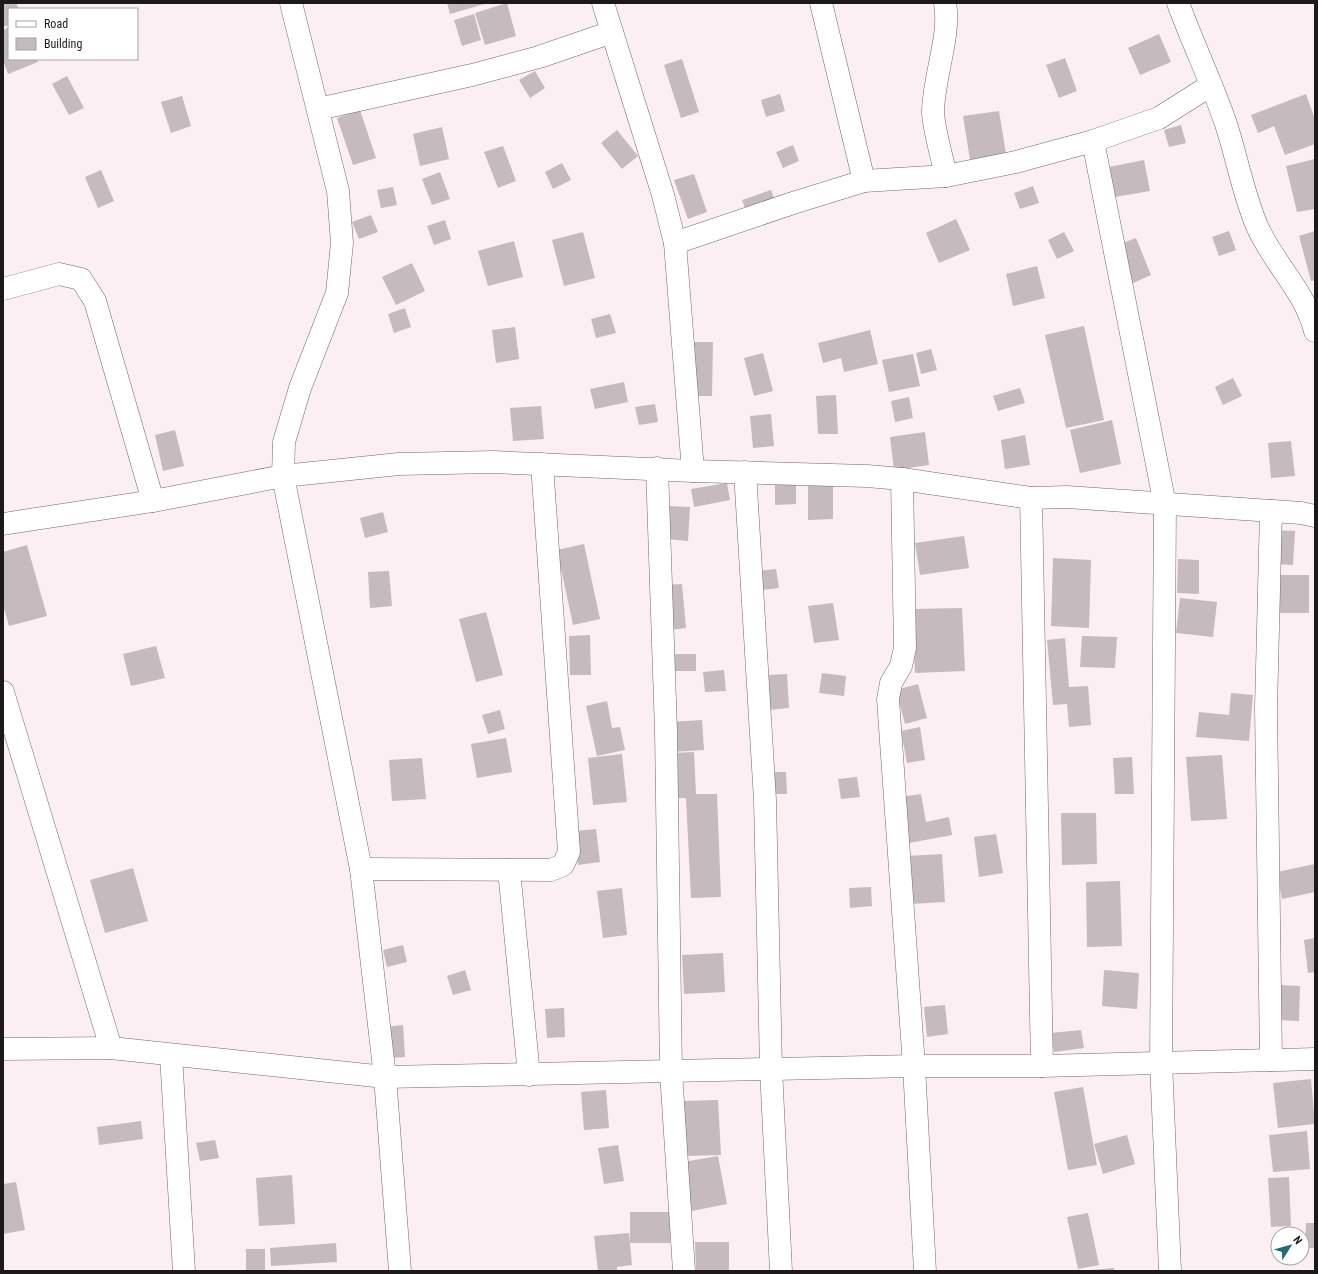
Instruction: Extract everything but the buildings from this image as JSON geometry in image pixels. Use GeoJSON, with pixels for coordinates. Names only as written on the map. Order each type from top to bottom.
{"type":"FeatureCollection","features":[{"type":"Feature","properties":{"kind":"street"},"geometry":{"type":"LineString","coordinates":[[291,3],[338,191],[342,243],[337,293],[300,388],[284,442],[283,476],[361,869],[385,1078],[400,1271]]}},
{"type":"Feature","properties":{"kind":"street"},"geometry":{"type":"LineString","coordinates":[[603,3],[663,195],[675,243],[693,471]]}},
{"type":"Feature","properties":{"kind":"street"},"geometry":{"type":"LineString","coordinates":[[821,3],[864,181]]}},
{"type":"Feature","properties":{"kind":"street"},"geometry":{"type":"LineString","coordinates":[[944,3],[944,38],[937,77],[933,113],[946,176]]}},
{"type":"Feature","properties":{"kind":"street"},"geometry":{"type":"LineString","coordinates":[[1178,3],[1211,85],[1258,226],[1277,261],[1295,286],[1311,315],[1315,332]]}},
{"type":"Feature","properties":{"kind":"street"},"geometry":{"type":"LineString","coordinates":[[318,109],[472,75],[539,57],[612,32]]}},
{"type":"Feature","properties":{"kind":"street"},"geometry":{"type":"LineString","coordinates":[[675,243],[793,203],[864,181],[946,176],[1016,162],[1093,140],[1159,118],[1211,85]]}},
{"type":"Feature","properties":{"kind":"street"},"geometry":{"type":"LineString","coordinates":[[1093,140],[1165,505],[1160,1062],[1170,1271]]}},
{"type":"Feature","properties":{"kind":"street"},"geometry":{"type":"LineString","coordinates":[[3,290],[59,274],[81,279],[95,301],[153,501]]}},
{"type":"Feature","properties":{"kind":"street"},"geometry":{"type":"LineString","coordinates":[[3,524],[153,501],[283,476],[399,464],[493,462],[657,468],[693,471],[867,476],[902,479],[1031,498],[1067,497],[1165,505],[1271,511],[1315,516]]}},
{"type":"Feature","properties":{"kind":"street"},"geometry":{"type":"LineString","coordinates":[[361,869],[551,870],[563,865],[569,852],[542,464]]}},
{"type":"Feature","properties":{"kind":"street"},"geometry":{"type":"LineString","coordinates":[[657,468],[666,731],[671,1072],[684,1271]]}},
{"type":"Feature","properties":{"kind":"street"},"geometry":{"type":"LineString","coordinates":[[745,472],[765,800],[771,1069],[781,1271]]}},
{"type":"Feature","properties":{"kind":"street"},"geometry":{"type":"LineString","coordinates":[[902,479],[905,648],[901,666],[891,683],[888,699],[914,1066],[925,1271]]}},
{"type":"Feature","properties":{"kind":"street"},"geometry":{"type":"LineString","coordinates":[[1031,498],[1042,1066]]}},
{"type":"Feature","properties":{"kind":"street"},"geometry":{"type":"LineString","coordinates":[[1271,511],[1266,708],[1271,1060]]}},
{"type":"Feature","properties":{"kind":"street"},"geometry":{"type":"LineString","coordinates":[[3,692],[111,1048]]}},
{"type":"Feature","properties":{"kind":"street"},"geometry":{"type":"LineString","coordinates":[[509,870],[529,1075]]}},
{"type":"Feature","properties":{"kind":"street"},"geometry":{"type":"LineString","coordinates":[[3,1049],[111,1048],[385,1078],[914,1066],[1042,1066],[1315,1059]]}},
{"type":"Feature","properties":{"kind":"street"},"geometry":{"type":"LineString","coordinates":[[171,1055],[184,1271]]}}]}
